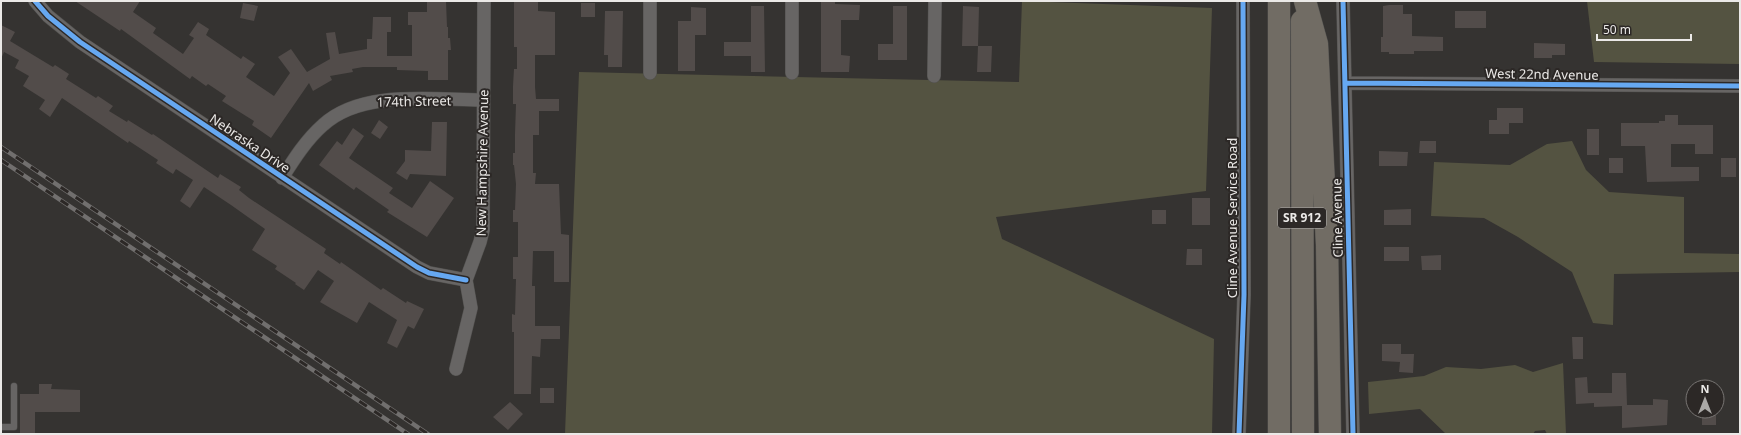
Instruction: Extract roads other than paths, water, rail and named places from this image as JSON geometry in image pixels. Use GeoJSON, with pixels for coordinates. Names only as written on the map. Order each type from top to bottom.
{"type":"FeatureCollection","features":[{"type":"Feature","properties":{"kind":"highway","name":"SR 912"},"geometry":{"type":"LineString","coordinates":[[1277,427],[1279,1]]}},
{"type":"Feature","properties":{"kind":"highway","name":"SR 912"},"geometry":{"type":"LineString","coordinates":[[1302,1],[1303,434]]}},
{"type":"Feature","properties":{"kind":"highway"},"geometry":{"type":"LineString","coordinates":[[1305,1],[1317,44],[1327,245],[1330,434]]}},
{"type":"Feature","properties":{"kind":"street","name":"Nebraska Drive"},"geometry":{"type":"LineString","coordinates":[[35,1],[48,16],[80,42],[417,267],[429,273],[466,280]]}},
{"type":"Feature","properties":{"kind":"street","name":"New Hampshire Avenue"},"geometry":{"type":"LineString","coordinates":[[466,280],[483,230],[484,1]]}},
{"type":"Feature","properties":{"kind":"street"},"geometry":{"type":"LineString","coordinates":[[650,1],[650,73]]}},
{"type":"Feature","properties":{"kind":"street"},"geometry":{"type":"LineString","coordinates":[[792,1],[792,72]]}},
{"type":"Feature","properties":{"kind":"street"},"geometry":{"type":"LineString","coordinates":[[934,76],[935,1]]}},
{"type":"Feature","properties":{"kind":"street","name":"Cline Avenue Service Road"},"geometry":{"type":"LineString","coordinates":[[1239,434],[1244,295],[1243,1]]}},
{"type":"Feature","properties":{"kind":"street","name":"Cline Avenue"},"geometry":{"type":"LineString","coordinates":[[1343,1],[1353,434]]}},
{"type":"Feature","properties":{"kind":"street","name":"West 22nd Avenue"},"geometry":{"type":"LineString","coordinates":[[1344,83],[1740,86]]}},
{"type":"Feature","properties":{"kind":"street","name":"174th Street"},"geometry":{"type":"LineString","coordinates":[[282,178],[310,138],[324,124],[338,114],[354,106],[370,102],[395,100],[483,100]]}},
{"type":"Feature","properties":{"kind":"street"},"geometry":{"type":"LineString","coordinates":[[456,369],[471,308],[466,280]]}},
{"type":"Feature","properties":{"kind":"lane"},"geometry":{"type":"LineString","coordinates":[[1,427],[14,427],[14,386]]}},
{"type":"Feature","properties":{"kind":"railway"},"geometry":{"type":"LineString","coordinates":[[1,147],[428,434]]}},
{"type":"Feature","properties":{"kind":"railway"},"geometry":{"type":"LineString","coordinates":[[1,160],[408,434]]}}]}
